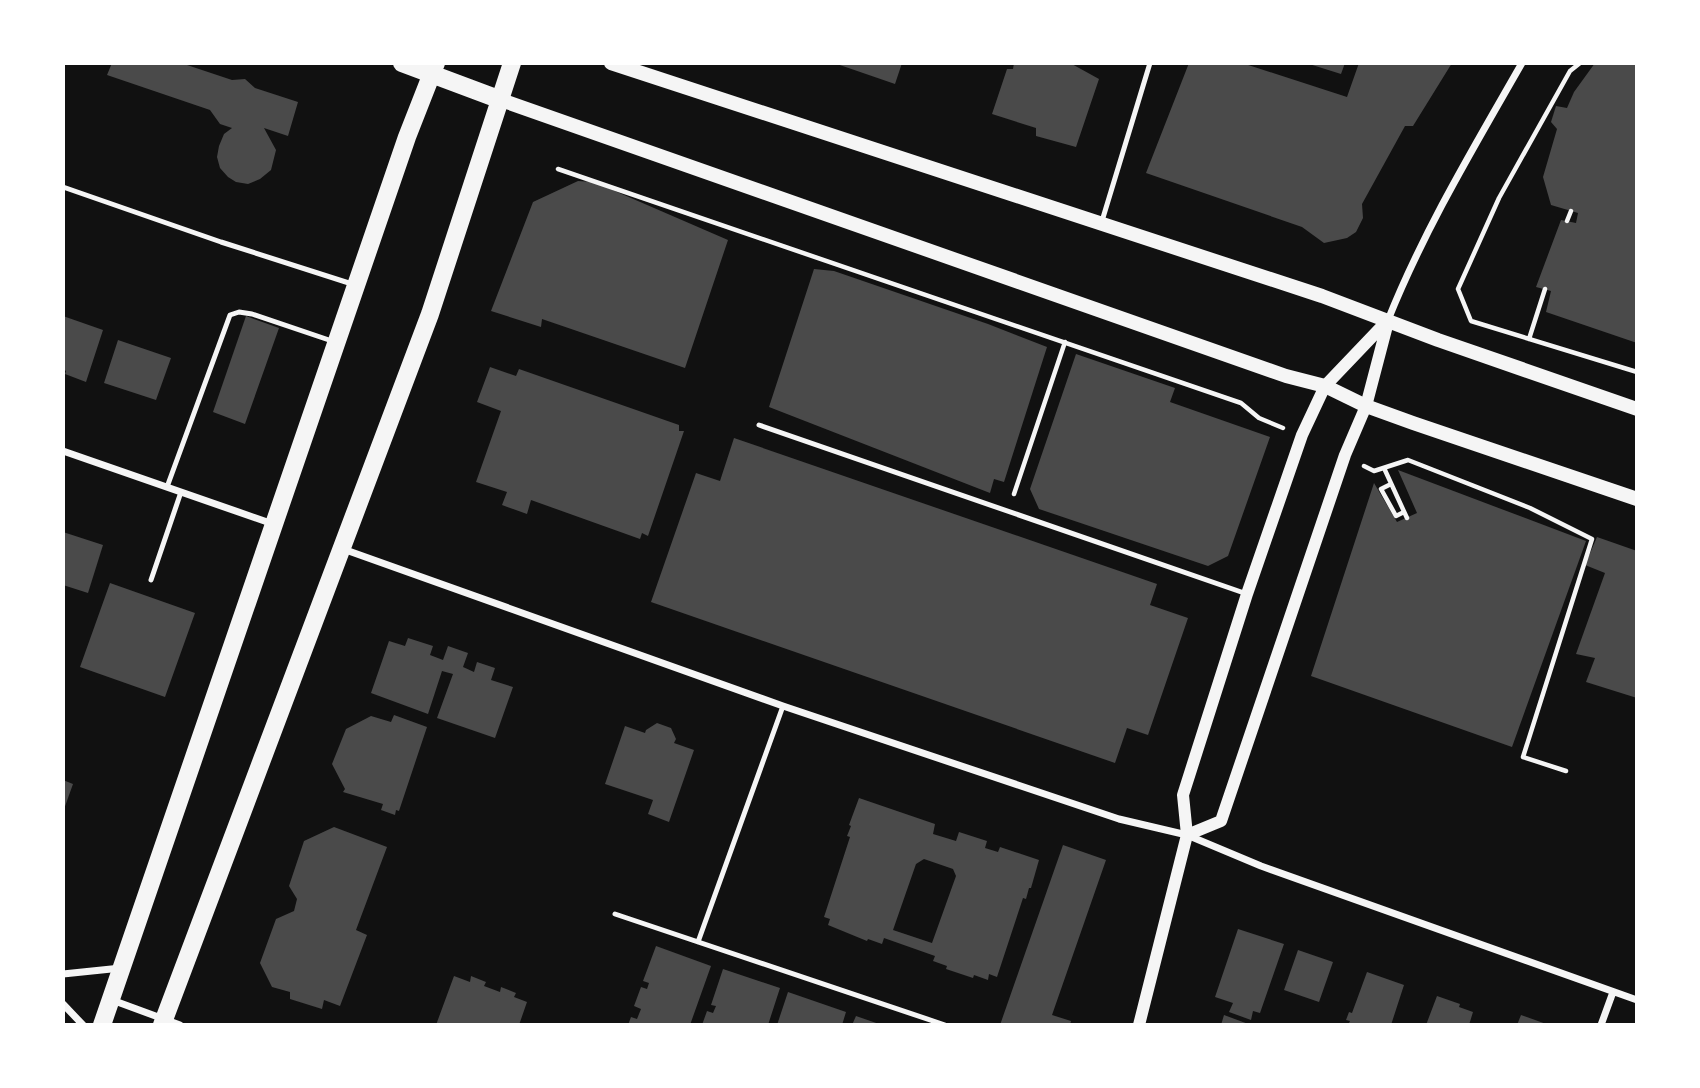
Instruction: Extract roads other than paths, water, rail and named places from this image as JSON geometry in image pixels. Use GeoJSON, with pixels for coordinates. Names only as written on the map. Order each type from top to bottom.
{"type":"FeatureCollection","features":[{"type":"Feature","properties":{"kind":"main road"},"geometry":{"type":"LineString","coordinates":[[402,63],[433,69],[501,100],[1286,376],[1325,386],[1366,405],[1637,499]]}},
{"type":"Feature","properties":{"kind":"main road"},"geometry":{"type":"LineString","coordinates":[[169,1023],[430,314],[512,63]]}},
{"type":"Feature","properties":{"kind":"main road"},"geometry":{"type":"LineString","coordinates":[[611,63],[1322,296],[1438,340],[1637,409]]}},
{"type":"Feature","properties":{"kind":"main road"},"geometry":{"type":"LineString","coordinates":[[102,1025],[433,69]]}},
{"type":"Feature","properties":{"kind":"street"},"geometry":{"type":"LineString","coordinates":[[1187,835],[1221,821],[1345,455],[1366,405],[1388,320],[1441,207],[1522,63]]}},
{"type":"Feature","properties":{"kind":"street"},"geometry":{"type":"LineString","coordinates":[[1139,1025],[1187,835],[1183,795],[1247,594],[1303,435],[1325,386],[1388,320]]}},
{"type":"Feature","properties":{"kind":"street"},"geometry":{"type":"LineString","coordinates":[[63,451],[273,525]]}},
{"type":"Feature","properties":{"kind":"street"},"geometry":{"type":"LineString","coordinates":[[343,549],[783,706],[1119,819],[1187,835],[1261,866],[1637,1000]]}},
{"type":"Feature","properties":{"kind":"street"},"geometry":{"type":"LineString","coordinates":[[63,974],[121,968]]}},
{"type":"Feature","properties":{"kind":"street"},"geometry":{"type":"LineString","coordinates":[[1601,1025],[1613,992]]}},
{"type":"Feature","properties":{"kind":"street"},"geometry":{"type":"LineString","coordinates":[[111,999],[169,1023]]}},
{"type":"Feature","properties":{"kind":"street"},"geometry":{"type":"LineString","coordinates":[[63,1004],[83,1025]]}},
{"type":"Feature","properties":{"kind":"lane"},"geometry":{"type":"LineString","coordinates":[[1101,225],[1150,63]]}},
{"type":"Feature","properties":{"kind":"lane"},"geometry":{"type":"LineString","coordinates":[[63,187],[221,243],[356,286]]}},
{"type":"Feature","properties":{"kind":"lane"},"geometry":{"type":"LineString","coordinates":[[167,487],[230,315],[239,312],[252,314],[337,342]]}},
{"type":"Feature","properties":{"kind":"lane"},"geometry":{"type":"LineString","coordinates":[[759,425],[1247,594]]}},
{"type":"Feature","properties":{"kind":"lane"},"geometry":{"type":"LineString","coordinates":[[150,580],[181,492]]}},
{"type":"Feature","properties":{"kind":"lane"},"geometry":{"type":"LineString","coordinates":[[698,942],[783,706]]}},
{"type":"Feature","properties":{"kind":"lane"},"geometry":{"type":"LineString","coordinates":[[615,914],[945,1025]]}}]}
